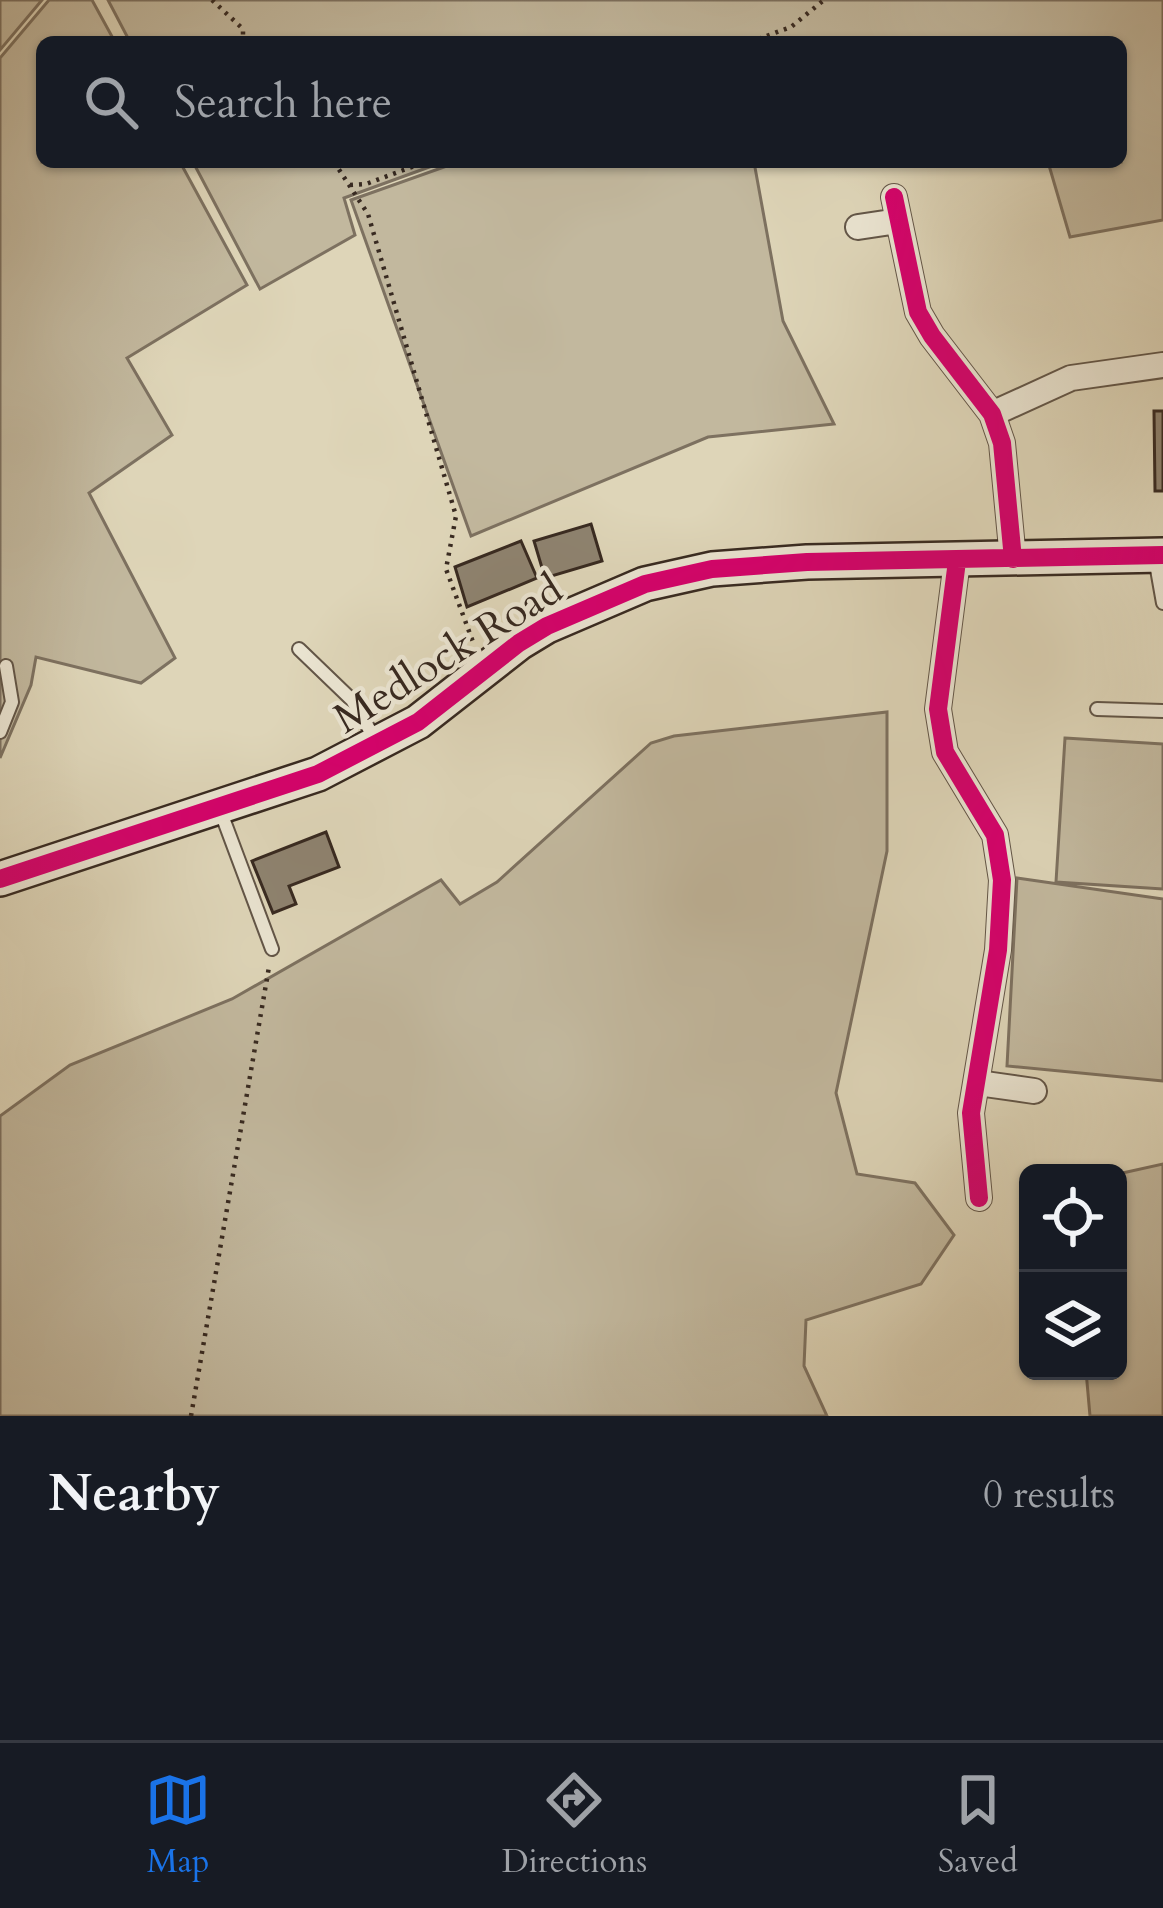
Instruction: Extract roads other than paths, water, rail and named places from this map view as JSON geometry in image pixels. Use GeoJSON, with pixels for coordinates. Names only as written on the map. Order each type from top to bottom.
{"type":"FeatureCollection","features":[{"type":"Feature","properties":{"kind":"street"},"geometry":{"type":"LineString","coordinates":[[859,227],[896,209],[918,312],[992,414],[1002,443],[1013,559]]}},
{"type":"Feature","properties":{"kind":"street"},"geometry":{"type":"LineString","coordinates":[[992,414],[1071,378],[1163,365]]}},
{"type":"Feature","properties":{"kind":"street","name":"Medlock Road"},"geometry":{"type":"LineString","coordinates":[[2,871],[220,809],[318,774],[378,745],[441,706],[519,643],[573,613],[645,584],[695,572],[807,562],[1159,555]]}},
{"type":"Feature","properties":{"kind":"street"},"geometry":{"type":"LineString","coordinates":[[957,561],[938,709],[945,752],[995,835],[1002,880],[998,950],[971,1113],[979,1198]]}},
{"type":"Feature","properties":{"kind":"street"},"geometry":{"type":"LineString","coordinates":[[978,1083],[1034,1090]]}},
{"type":"Feature","properties":{"kind":"lane"},"geometry":{"type":"LineString","coordinates":[[1159,555],[1163,603]]}},
{"type":"Feature","properties":{"kind":"lane"},"geometry":{"type":"LineString","coordinates":[[298,649],[352,700],[378,745]]}},
{"type":"Feature","properties":{"kind":"lane"},"geometry":{"type":"LineString","coordinates":[[0,732],[12,702],[6,666]]}},
{"type":"Feature","properties":{"kind":"lane"},"geometry":{"type":"LineString","coordinates":[[1096,709],[1163,711]]}},
{"type":"Feature","properties":{"kind":"lane"},"geometry":{"type":"LineString","coordinates":[[220,809],[272,950]]}}]}
